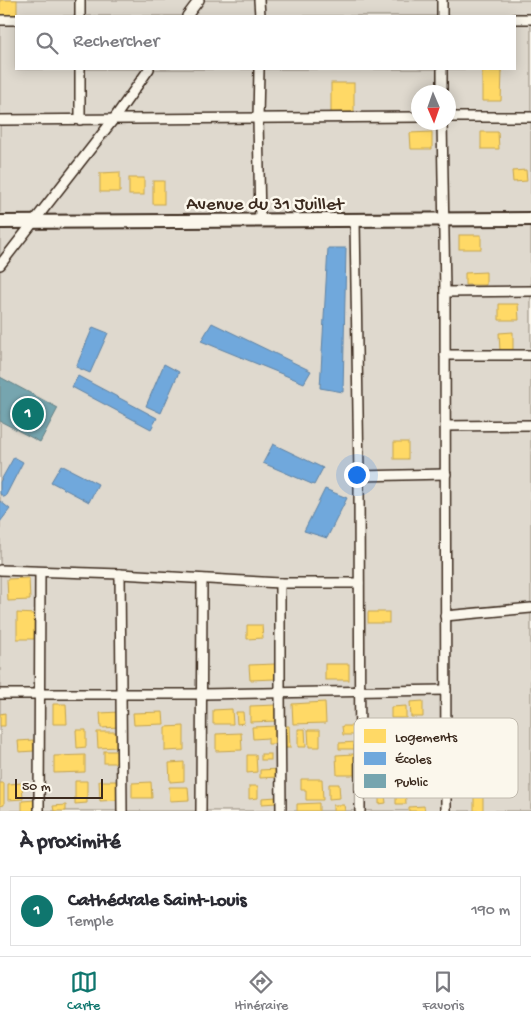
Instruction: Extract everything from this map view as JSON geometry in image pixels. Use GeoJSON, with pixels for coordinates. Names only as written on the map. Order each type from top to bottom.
{"type":"FeatureCollection","features":[{"type":"Feature","properties":{"kind":"street"},"geometry":{"type":"LineString","coordinates":[[80,0],[80,15]]}},
{"type":"Feature","properties":{"kind":"street"},"geometry":{"type":"LineString","coordinates":[[188,15],[199,0]]}},
{"type":"Feature","properties":{"kind":"street"},"geometry":{"type":"LineString","coordinates":[[259,0],[260,15]]}},
{"type":"Feature","properties":{"kind":"street"},"geometry":{"type":"LineString","coordinates":[[442,0],[442,15]]}},
{"type":"Feature","properties":{"kind":"street"},"geometry":{"type":"LineString","coordinates":[[516,19],[531,19]]}},
{"type":"Feature","properties":{"kind":"street"},"geometry":{"type":"LineString","coordinates":[[0,20],[15,20]]}},
{"type":"Feature","properties":{"kind":"street"},"geometry":{"type":"LineString","coordinates":[[80,70],[80,120]]}},
{"type":"Feature","properties":{"kind":"street"},"geometry":{"type":"LineString","coordinates":[[0,265],[113,120],[148,70]]}},
{"type":"Feature","properties":{"kind":"street"},"geometry":{"type":"LineString","coordinates":[[259,70],[260,221]]}},
{"type":"Feature","properties":{"kind":"street"},"geometry":{"type":"LineString","coordinates":[[442,70],[442,85]]}},
{"type":"Feature","properties":{"kind":"street"},"geometry":{"type":"LineString","coordinates":[[0,120],[411,117]]}},
{"type":"Feature","properties":{"kind":"street"},"geometry":{"type":"LineString","coordinates":[[456,117],[531,117]]}},
{"type":"Feature","properties":{"kind":"street"},"geometry":{"type":"LineString","coordinates":[[442,130],[445,292],[446,718]]}},
{"type":"Feature","properties":{"kind":"street","name":"Avenue du 31 Juillet"},"geometry":{"type":"LineString","coordinates":[[0,222],[531,219]]}},
{"type":"Feature","properties":{"kind":"street"},"geometry":{"type":"LineString","coordinates":[[356,220],[359,718]]}},
{"type":"Feature","properties":{"kind":"street"},"geometry":{"type":"LineString","coordinates":[[445,292],[531,291]]}},
{"type":"Feature","properties":{"kind":"street"},"geometry":{"type":"LineString","coordinates":[[445,355],[531,355]]}},
{"type":"Feature","properties":{"kind":"street"},"geometry":{"type":"LineString","coordinates":[[445,426],[531,425]]}},
{"type":"Feature","properties":{"kind":"street"},"geometry":{"type":"LineString","coordinates":[[359,476],[446,474]]}},
{"type":"Feature","properties":{"kind":"street"},"geometry":{"type":"LineString","coordinates":[[0,570],[120,574],[280,583],[359,583]]}},
{"type":"Feature","properties":{"kind":"street"},"geometry":{"type":"LineString","coordinates":[[39,811],[40,572]]}},
{"type":"Feature","properties":{"kind":"street"},"geometry":{"type":"LineString","coordinates":[[120,574],[122,811]]}},
{"type":"Feature","properties":{"kind":"street"},"geometry":{"type":"LineString","coordinates":[[201,811],[202,579]]}},
{"type":"Feature","properties":{"kind":"street"},"geometry":{"type":"LineString","coordinates":[[280,583],[281,811]]}},
{"type":"Feature","properties":{"kind":"street"},"geometry":{"type":"LineString","coordinates":[[445,616],[531,608]]}},
{"type":"Feature","properties":{"kind":"street"},"geometry":{"type":"LineString","coordinates":[[0,694],[202,694],[446,690]]}},
{"type":"Feature","properties":{"kind":"street"},"geometry":{"type":"LineString","coordinates":[[360,798],[360,811]]}},
{"type":"Feature","properties":{"kind":"street"},"geometry":{"type":"LineString","coordinates":[[446,798],[446,811]]}},
{"type":"Feature","properties":{"kind":"shaded area"},"geometry":{"type":"Polygon","coordinates":[[[0,0],[531,0],[531,811],[0,811],[0,0]]]}},
{"type":"Feature","properties":{"kind":"building: Logements"},"geometry":{"type":"Polygon","coordinates":[[[0,0],[17,0],[17,15],[0,16],[0,0]]]}},
{"type":"Feature","properties":{"kind":"building: Logements"},"geometry":{"type":"Polygon","coordinates":[[[482,71],[502,71],[501,101],[482,101],[482,71]]]}},
{"type":"Feature","properties":{"kind":"building: Logements"},"geometry":{"type":"Polygon","coordinates":[[[331,83],[354,83],[354,113],[331,113],[331,83]]]}},
{"type":"Feature","properties":{"kind":"building: Logements"},"geometry":{"type":"Polygon","coordinates":[[[432,132],[432,149],[411,149],[410,133],[432,132]]]}},
{"type":"Feature","properties":{"kind":"building: Logements"},"geometry":{"type":"Polygon","coordinates":[[[481,132],[498,132],[499,149],[481,149],[481,132]]]}},
{"type":"Feature","properties":{"kind":"building: Logements"},"geometry":{"type":"Polygon","coordinates":[[[526,170],[527,181],[513,182],[512,171],[526,170]]]}},
{"type":"Feature","properties":{"kind":"building: Logements"},"geometry":{"type":"Polygon","coordinates":[[[120,172],[120,192],[100,192],[100,173],[120,172]]]}},
{"type":"Feature","properties":{"kind":"building: Logements"},"geometry":{"type":"Polygon","coordinates":[[[129,178],[144,178],[144,195],[129,195],[129,178]]]}},
{"type":"Feature","properties":{"kind":"building: Logements"},"geometry":{"type":"Polygon","coordinates":[[[153,181],[164,181],[164,204],[153,204],[153,181]]]}},
{"type":"Feature","properties":{"kind":"building: Logements"},"geometry":{"type":"Polygon","coordinates":[[[459,235],[481,235],[481,249],[459,249],[459,235]]]}},
{"type":"Feature","properties":{"kind":"building: Logements"},"geometry":{"type":"Polygon","coordinates":[[[486,272],[486,285],[465,285],[465,273],[486,272]]]}},
{"type":"Feature","properties":{"kind":"building: Logements"},"geometry":{"type":"Polygon","coordinates":[[[499,304],[518,304],[519,320],[499,320],[499,304]]]}},
{"type":"Feature","properties":{"kind":"building: Logements"},"geometry":{"type":"Polygon","coordinates":[[[513,332],[513,350],[500,351],[499,333],[513,332]]]}},
{"type":"Feature","properties":{"kind":"building: Logements"},"geometry":{"type":"Polygon","coordinates":[[[394,442],[408,442],[408,459],[394,459],[394,442]]]}},
{"type":"Feature","properties":{"kind":"building: Logements"},"geometry":{"type":"Polygon","coordinates":[[[29,578],[30,600],[8,601],[7,579],[29,578]]]}},
{"type":"Feature","properties":{"kind":"building: Logements"},"geometry":{"type":"Polygon","coordinates":[[[368,612],[389,612],[389,623],[368,623],[368,612]]]}},
{"type":"Feature","properties":{"kind":"building: Logements"},"geometry":{"type":"Polygon","coordinates":[[[17,613],[35,614],[35,639],[17,639],[17,613]]]}},
{"type":"Feature","properties":{"kind":"building: Logements"},"geometry":{"type":"Polygon","coordinates":[[[247,625],[262,625],[263,638],[247,639],[247,625]]]}},
{"type":"Feature","properties":{"kind":"building: Logements"},"geometry":{"type":"Polygon","coordinates":[[[275,664],[275,679],[250,680],[249,665],[275,664]]]}},
{"type":"Feature","properties":{"kind":"building: Logements"},"geometry":{"type":"Polygon","coordinates":[[[325,664],[349,664],[349,680],[325,680],[325,664]]]}},
{"type":"Feature","properties":{"kind":"building: Logements"},"geometry":{"type":"Polygon","coordinates":[[[423,701],[423,717],[411,717],[410,702],[423,701]]]}},
{"type":"Feature","properties":{"kind":"building: Logements"},"geometry":{"type":"Polygon","coordinates":[[[325,702],[326,723],[293,724],[292,704],[325,702]]]}},
{"type":"Feature","properties":{"kind":"building: Logements"},"geometry":{"type":"Polygon","coordinates":[[[53,704],[66,704],[67,724],[53,724],[53,704]]]}},
{"type":"Feature","properties":{"kind":"building: Logements"},"geometry":{"type":"Polygon","coordinates":[[[276,705],[277,721],[250,722],[250,706],[276,705]]]}},
{"type":"Feature","properties":{"kind":"building: Logements"},"geometry":{"type":"Polygon","coordinates":[[[406,706],[406,718],[391,718],[391,707],[406,706]]]}},
{"type":"Feature","properties":{"kind":"building: Logements"},"geometry":{"type":"Polygon","coordinates":[[[232,709],[233,724],[213,724],[213,710],[232,709]]]}},
{"type":"Feature","properties":{"kind":"building: Logements"},"geometry":{"type":"Polygon","coordinates":[[[119,712],[119,727],[101,728],[100,713],[119,712]]]}},
{"type":"Feature","properties":{"kind":"building: Logements"},"geometry":{"type":"Polygon","coordinates":[[[163,712],[164,724],[134,725],[133,713],[163,712]]]}},
{"type":"Feature","properties":{"kind":"building: Logements"},"geometry":{"type":"Polygon","coordinates":[[[236,712],[243,712],[244,723],[237,724],[236,712]]]}},
{"type":"Feature","properties":{"kind":"building: Logements"},"geometry":{"type":"Polygon","coordinates":[[[5,713],[5,726],[0,726],[0,714],[5,713]]]}},
{"type":"Feature","properties":{"kind":"building: Logements"},"geometry":{"type":"Polygon","coordinates":[[[184,726],[184,750],[165,751],[165,727],[184,726]]]}},
{"type":"Feature","properties":{"kind":"building: Logements"},"geometry":{"type":"Polygon","coordinates":[[[277,726],[278,744],[268,744],[268,738],[253,739],[252,727],[277,726]]]}},
{"type":"Feature","properties":{"kind":"building: Logements"},"geometry":{"type":"Polygon","coordinates":[[[283,726],[289,726],[290,748],[284,748],[283,726]]]}},
{"type":"Feature","properties":{"kind":"building: Logements"},"geometry":{"type":"Polygon","coordinates":[[[342,726],[354,726],[354,735],[343,735],[342,726]]]}},
{"type":"Feature","properties":{"kind":"building: Logements"},"geometry":{"type":"Polygon","coordinates":[[[298,729],[305,729],[306,747],[298,747],[298,729]]]}},
{"type":"Feature","properties":{"kind":"building: Logements"},"geometry":{"type":"Polygon","coordinates":[[[76,730],[86,730],[86,747],[77,748],[76,730]]]}},
{"type":"Feature","properties":{"kind":"building: Logements"},"geometry":{"type":"Polygon","coordinates":[[[308,730],[320,730],[320,747],[309,747],[308,730]]]}},
{"type":"Feature","properties":{"kind":"building: Logements"},"geometry":{"type":"Polygon","coordinates":[[[97,732],[118,732],[118,747],[98,748],[97,732]]]}},
{"type":"Feature","properties":{"kind":"building: Logements"},"geometry":{"type":"Polygon","coordinates":[[[241,733],[242,750],[216,751],[216,734],[241,733]]]}},
{"type":"Feature","properties":{"kind":"building: Logements"},"geometry":{"type":"Polygon","coordinates":[[[33,740],[34,751],[19,752],[18,741],[33,740]]]}},
{"type":"Feature","properties":{"kind":"building: Logements"},"geometry":{"type":"Polygon","coordinates":[[[354,742],[354,749],[339,749],[339,743],[354,742]]]}},
{"type":"Feature","properties":{"kind":"building: Logements"},"geometry":{"type":"Polygon","coordinates":[[[104,751],[119,751],[119,763],[104,763],[104,751]]]}},
{"type":"Feature","properties":{"kind":"building: Logements"},"geometry":{"type":"Polygon","coordinates":[[[261,754],[271,754],[271,760],[261,760],[261,754]]]}},
{"type":"Feature","properties":{"kind":"building: Logements"},"geometry":{"type":"Polygon","coordinates":[[[354,754],[354,775],[337,775],[336,755],[354,754]]]}},
{"type":"Feature","properties":{"kind":"building: Logements"},"geometry":{"type":"Polygon","coordinates":[[[85,755],[85,772],[54,773],[54,756],[85,755]]]}},
{"type":"Feature","properties":{"kind":"building: Logements"},"geometry":{"type":"Polygon","coordinates":[[[247,755],[256,755],[257,772],[247,773],[247,755]]]}},
{"type":"Feature","properties":{"kind":"building: Logements"},"geometry":{"type":"Polygon","coordinates":[[[184,762],[184,781],[170,782],[169,763],[184,762]]]}},
{"type":"Feature","properties":{"kind":"building: Logements"},"geometry":{"type":"Polygon","coordinates":[[[279,769],[279,777],[260,778],[260,770],[279,769]]]}},
{"type":"Feature","properties":{"kind":"building: Logements"},"geometry":{"type":"Polygon","coordinates":[[[301,779],[322,779],[323,800],[306,800],[306,790],[301,790],[301,779]]]}},
{"type":"Feature","properties":{"kind":"building: Logements"},"geometry":{"type":"Polygon","coordinates":[[[75,781],[87,781],[87,803],[75,804],[75,781]]]}},
{"type":"Feature","properties":{"kind":"building: Logements"},"geometry":{"type":"Polygon","coordinates":[[[99,781],[118,781],[118,800],[100,801],[99,781]]]}},
{"type":"Feature","properties":{"kind":"building: Logements"},"geometry":{"type":"Polygon","coordinates":[[[151,782],[152,798],[132,798],[132,783],[151,782]]]}},
{"type":"Feature","properties":{"kind":"building: Logements"},"geometry":{"type":"Polygon","coordinates":[[[0,783],[4,783],[4,805],[0,806],[0,783]]]}},
{"type":"Feature","properties":{"kind":"building: Logements"},"geometry":{"type":"Polygon","coordinates":[[[22,783],[23,799],[8,800],[8,784],[22,783]]]}},
{"type":"Feature","properties":{"kind":"building: Logements"},"geometry":{"type":"Polygon","coordinates":[[[329,784],[339,784],[340,798],[329,799],[329,784]]]}},
{"type":"Feature","properties":{"kind":"building: Logements"},"geometry":{"type":"Polygon","coordinates":[[[249,786],[258,786],[258,798],[249,799],[249,786]]]}},
{"type":"Feature","properties":{"kind":"building: Logements"},"geometry":{"type":"Polygon","coordinates":[[[169,787],[188,787],[189,800],[170,801],[169,787]]]}},
{"type":"Feature","properties":{"kind":"building: Logements"},"geometry":{"type":"Polygon","coordinates":[[[277,797],[277,803],[262,804],[262,798],[277,797]]]}},
{"type":"Feature","properties":{"kind":"building: Logements"},"geometry":{"type":"Polygon","coordinates":[[[379,798],[385,798],[386,803],[379,804],[379,798]]]}},
{"type":"Feature","properties":{"kind":"building: Logements"},"geometry":{"type":"Polygon","coordinates":[[[396,798],[406,798],[406,804],[396,804],[396,798]]]}},
{"type":"Feature","properties":{"kind":"building: Logements"},"geometry":{"type":"Polygon","coordinates":[[[474,798],[483,798],[483,811],[474,811],[474,798]]]}},
{"type":"Feature","properties":{"kind":"building: Logements"},"geometry":{"type":"Polygon","coordinates":[[[35,800],[35,811],[22,811],[22,801],[35,800]]]}},
{"type":"Feature","properties":{"kind":"building: Logements"},"geometry":{"type":"Polygon","coordinates":[[[319,803],[319,811],[297,811],[297,804],[319,803]]]}},
{"type":"Feature","properties":{"kind":"building: Logements"},"geometry":{"type":"Polygon","coordinates":[[[66,805],[66,811],[54,811],[53,806],[66,805]]]}},
{"type":"Feature","properties":{"kind":"building: Logements"},"geometry":{"type":"Polygon","coordinates":[[[333,805],[344,805],[345,811],[333,811],[333,805]]]}},
{"type":"Feature","properties":{"kind":"building: Logements"},"geometry":{"type":"Polygon","coordinates":[[[424,806],[425,811],[409,811],[409,807],[424,806]]]}},
{"type":"Feature","properties":{"kind":"building: Écoles"},"geometry":{"type":"Polygon","coordinates":[[[328,248],[346,248],[343,392],[320,388],[328,248]]]}},
{"type":"Feature","properties":{"kind":"building: Écoles"},"geometry":{"type":"Polygon","coordinates":[[[212,323],[311,371],[304,383],[201,341],[212,323]]]}},
{"type":"Feature","properties":{"kind":"building: Écoles"},"geometry":{"type":"Polygon","coordinates":[[[93,327],[108,333],[90,373],[76,367],[93,327]]]}},
{"type":"Feature","properties":{"kind":"building: Écoles"},"geometry":{"type":"Polygon","coordinates":[[[164,364],[179,372],[161,413],[146,406],[164,364]]]}},
{"type":"Feature","properties":{"kind":"building: Écoles"},"geometry":{"type":"Polygon","coordinates":[[[78,376],[157,418],[151,429],[72,387],[78,376]]]}},
{"type":"Feature","properties":{"kind":"building: Écoles"},"geometry":{"type":"Polygon","coordinates":[[[273,444],[323,468],[314,485],[263,463],[273,444]]]}},
{"type":"Feature","properties":{"kind":"building: Écoles"},"geometry":{"type":"Polygon","coordinates":[[[14,457],[23,462],[5,497],[0,494],[0,482],[14,457]]]}},
{"type":"Feature","properties":{"kind":"building: Écoles"},"geometry":{"type":"Polygon","coordinates":[[[61,465],[98,484],[89,502],[51,482],[61,465]]]}},
{"type":"Feature","properties":{"kind":"building: Écoles"},"geometry":{"type":"Polygon","coordinates":[[[325,489],[347,498],[327,538],[304,531],[325,489]]]}},
{"type":"Feature","properties":{"kind":"building: Écoles"},"geometry":{"type":"Polygon","coordinates":[[[0,501],[10,509],[0,522],[0,501]]]}},
{"type":"Feature","properties":{"kind":"building: Public"},"geometry":{"type":"Polygon","coordinates":[[[0,377],[58,408],[40,442],[0,421],[0,377]]]}},
{"type":"Feature","properties":{"kind":"place","name":"Cathédrale Saint-Louis"},"geometry":{"type":"Point","coordinates":[28,414]}}]}
